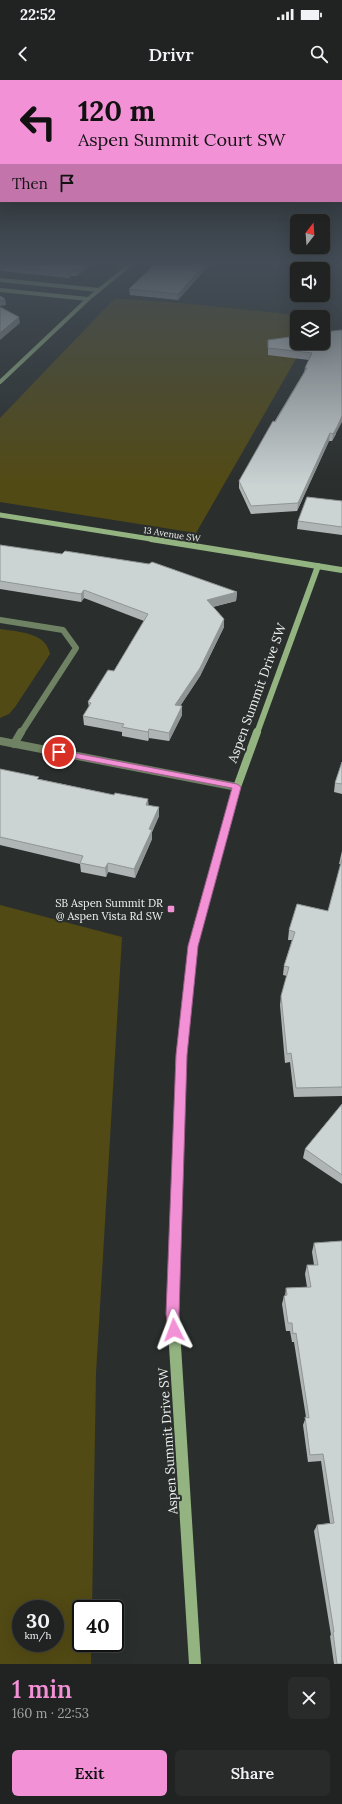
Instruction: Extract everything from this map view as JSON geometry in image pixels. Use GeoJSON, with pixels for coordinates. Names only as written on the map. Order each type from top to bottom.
{"type":"FeatureCollection","features":[{"type":"Feature","properties":{"kind":"street"},"geometry":{"type":"LineString","coordinates":[[1,380],[46,338]]}},
{"type":"Feature","properties":{"kind":"street","name":"13 Avenue SW"},"geometry":{"type":"LineString","coordinates":[[0,515],[342,570]]}},
{"type":"Feature","properties":{"kind":"street","name":"Aspen Summit Drive SW"},"geometry":{"type":"LineString","coordinates":[[195,1664],[173,1314],[181,1055],[193,946],[237,787],[318,566]]}},
{"type":"Feature","properties":{"kind":"street"},"geometry":{"type":"LineString","coordinates":[[0,620],[63,630],[76,648],[14,744]]}},
{"type":"Feature","properties":{"kind":"street"},"geometry":{"type":"LineString","coordinates":[[0,741],[237,787]]}},
{"type":"Feature","properties":{"kind":"shaded area"},"geometry":{"type":"Polygon","coordinates":[[[77,338],[290,338],[290,350],[301,350],[196,533],[0,502],[0,418],[77,338]]]}},
{"type":"Feature","properties":{"kind":"shaded area"},"geometry":{"type":"Polygon","coordinates":[[[0,629],[23,632],[37,637],[43,641],[50,654],[15,707],[9,714],[0,718],[0,629]]]}},
{"type":"Feature","properties":{"kind":"shaded area"},"geometry":{"type":"Polygon","coordinates":[[[0,905],[122,937],[96,1373],[92,1600],[72,1600],[72,1652],[91,1652],[91,1664],[0,1664],[0,905]]]}},
{"type":"Feature","properties":{"kind":"building"},"geometry":{"type":"Polygon","coordinates":[[[290,338],[290,350],[330,350],[330,338],[342,338],[342,416],[333,434],[330,433],[298,503],[251,506],[239,481],[273,421],[275,422],[307,368],[305,368],[312,353],[268,348],[268,340],[290,338]]]}},
{"type":"Feature","properties":{"kind":"building"},"geometry":{"type":"Polygon","coordinates":[[[307,497],[342,501],[342,527],[298,521],[307,497]]]}},
{"type":"Feature","properties":{"kind":"building"},"geometry":{"type":"Polygon","coordinates":[[[0,545],[62,554],[65,551],[149,564],[152,562],[237,592],[207,600],[224,619],[200,668],[175,705],[182,706],[169,733],[149,729],[148,732],[122,727],[124,724],[83,716],[91,703],[88,702],[108,670],[114,671],[148,614],[84,590],[81,594],[0,581],[0,545]]]}},
{"type":"Feature","properties":{"kind":"building"},"geometry":{"type":"Polygon","coordinates":[[[342,762],[342,784],[335,783],[342,762]]]}},
{"type":"Feature","properties":{"kind":"building"},"geometry":{"type":"Polygon","coordinates":[[[0,769],[39,777],[37,779],[114,795],[115,793],[148,799],[146,805],[159,807],[149,829],[152,830],[134,869],[108,863],[105,868],[80,863],[83,856],[0,837],[0,769]]]}},
{"type":"Feature","properties":{"kind":"building"},"geometry":{"type":"Polygon","coordinates":[[[342,859],[342,1087],[296,1088],[291,1053],[287,1054],[281,996],[289,967],[284,966],[295,932],[289,930],[297,904],[328,911],[342,859]]]}},
{"type":"Feature","properties":{"kind":"building"},"geometry":{"type":"Polygon","coordinates":[[[342,1104],[342,1175],[305,1149],[342,1104]]]}},
{"type":"Feature","properties":{"kind":"building"},"geometry":{"type":"Polygon","coordinates":[[[342,1241],[342,1664],[337,1664],[334,1632],[317,1525],[334,1523],[323,1454],[310,1455],[305,1417],[309,1418],[296,1333],[293,1334],[292,1323],[288,1323],[284,1296],[287,1295],[286,1288],[311,1287],[307,1265],[318,1265],[314,1243],[342,1241]]]}},
{"type":"Feature","properties":{"kind":"place","name":"SB Aspen Summit DR @ Aspen Vista Rd SW"},"geometry":{"type":"Point","coordinates":[171,909]}},
{"type":"Feature","properties":{"kind":"route"},"geometry":{"type":"LineString","coordinates":[[59,752],[237,787],[193,946],[181,1055],[173,1314],[174,1330]]}}]}
